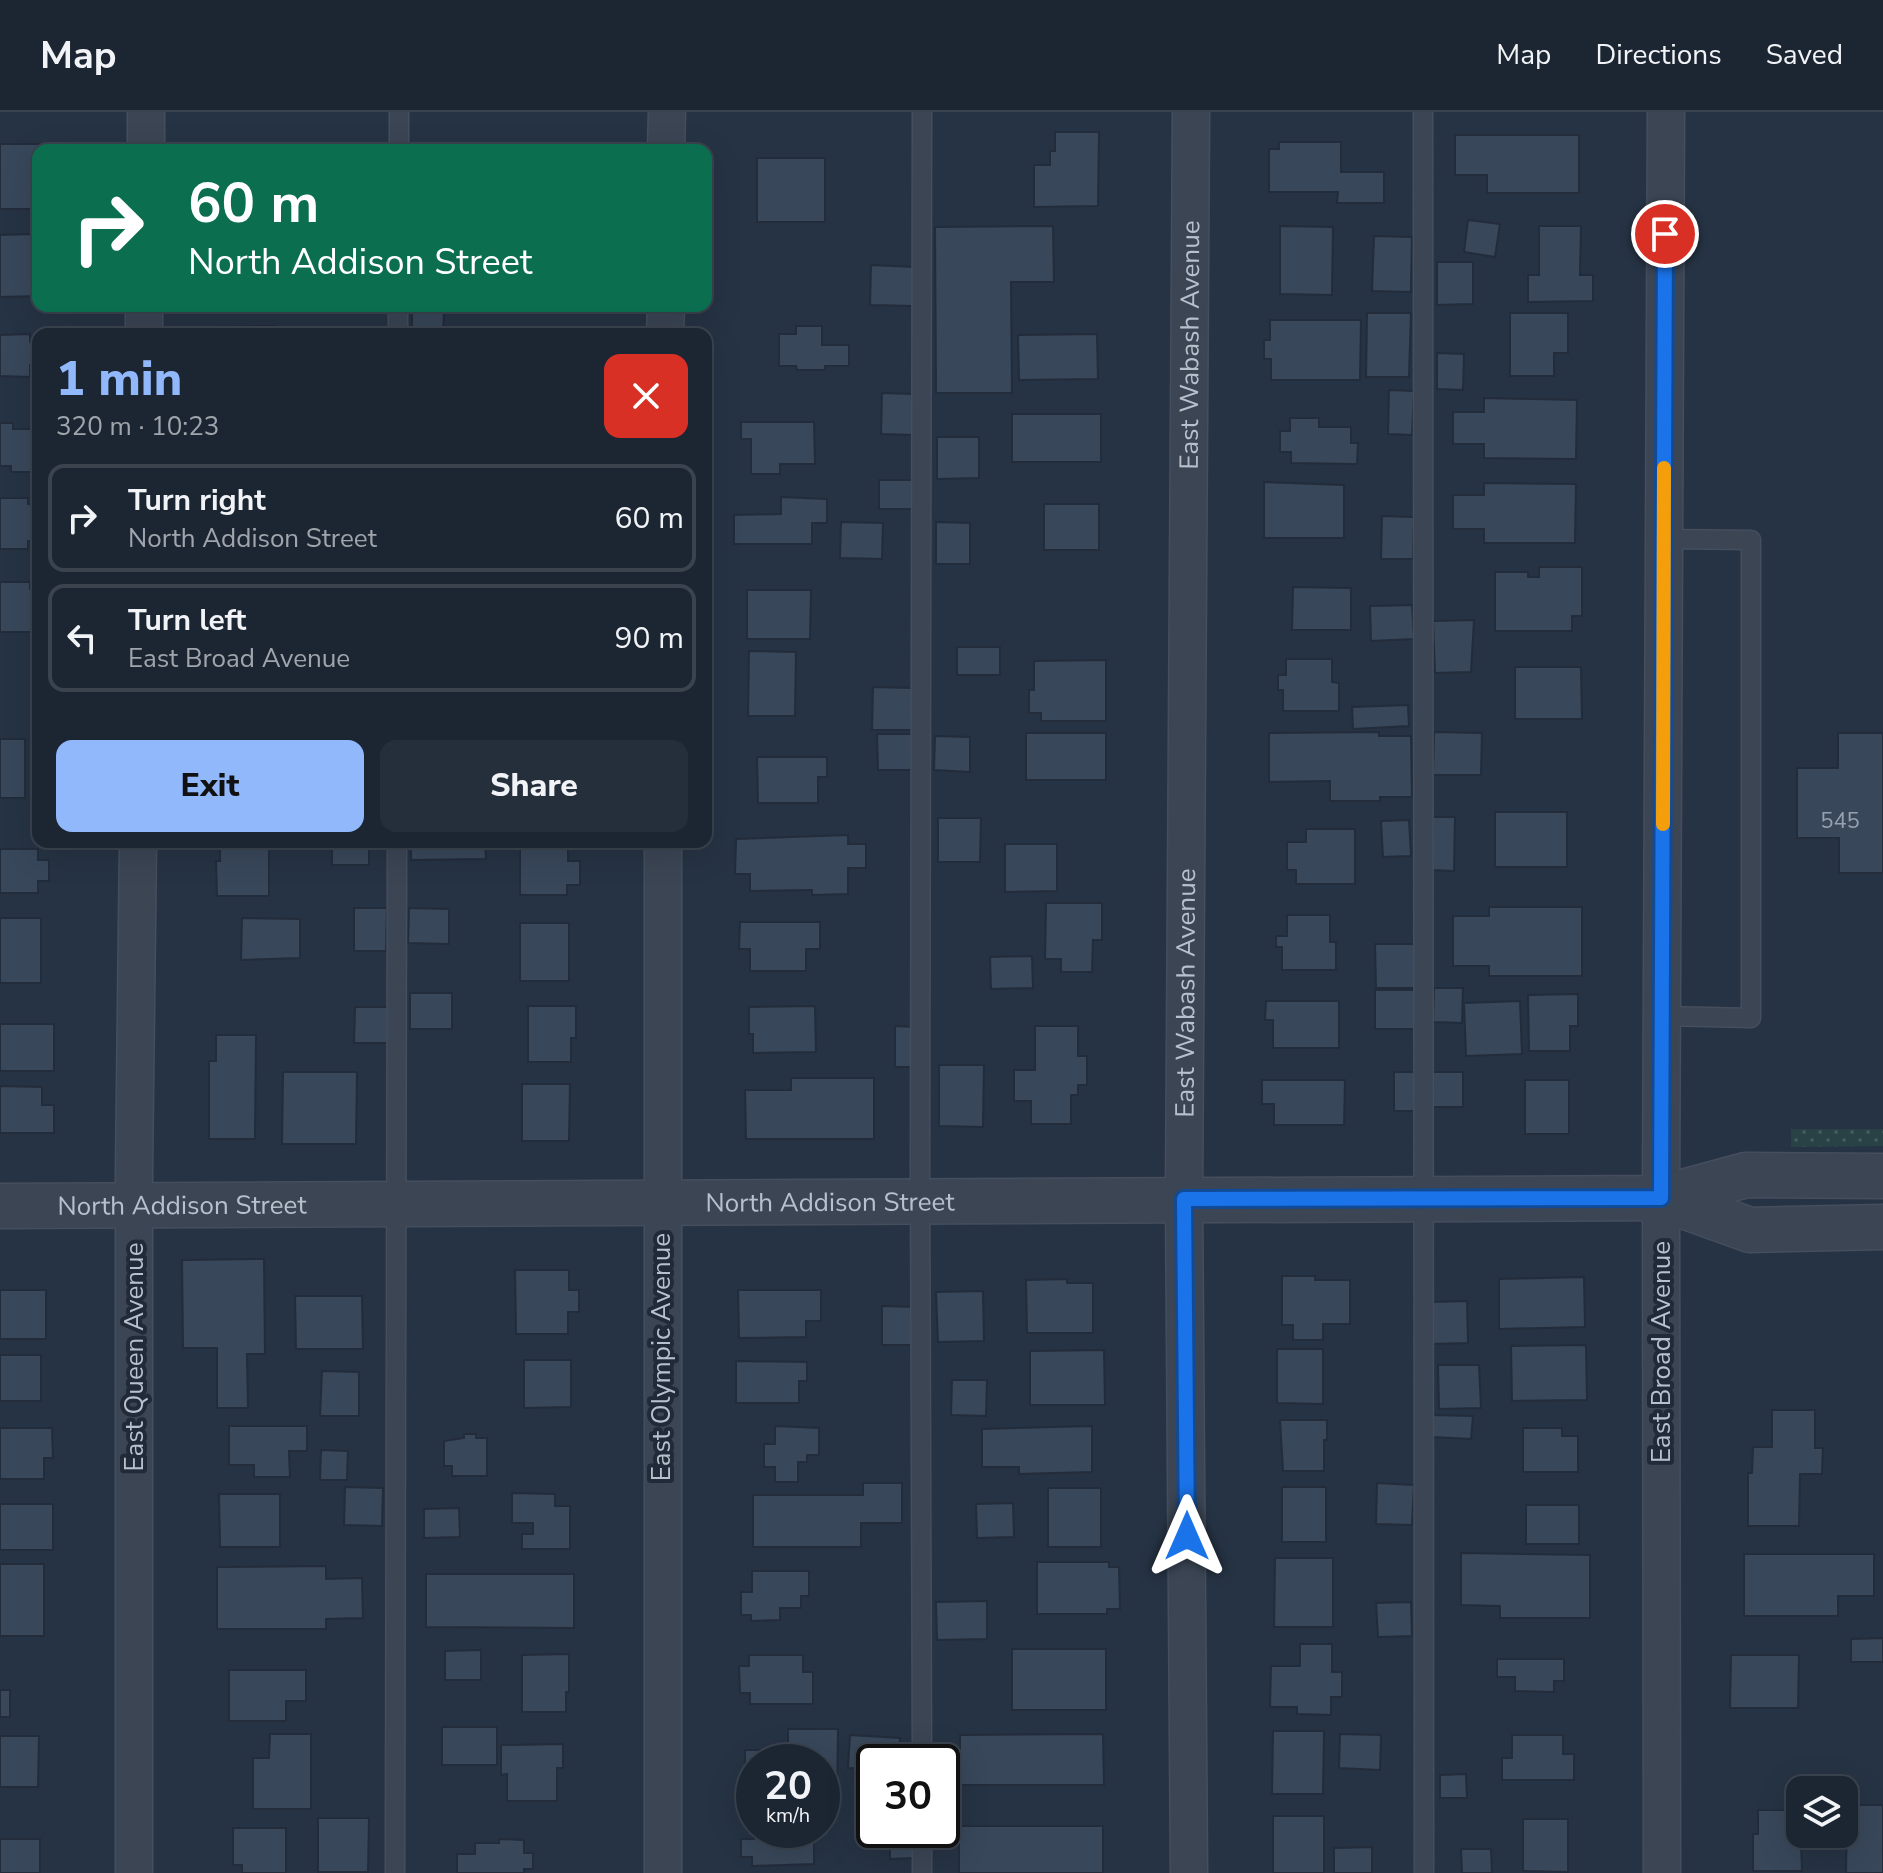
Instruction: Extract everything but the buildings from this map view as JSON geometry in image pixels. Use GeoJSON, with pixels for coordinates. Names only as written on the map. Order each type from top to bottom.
{"type":"FeatureCollection","features":[{"type":"Feature","properties":{"kind":"street"},"geometry":{"type":"LineString","coordinates":[[146,112],[146,144]]}},
{"type":"Feature","properties":{"kind":"street"},"geometry":{"type":"LineString","coordinates":[[666,144],[667,112]]}},
{"type":"Feature","properties":{"kind":"street","name":"East Wabash Avenue"},"geometry":{"type":"LineString","coordinates":[[1189,1873],[1184,1199],[1191,112]]}},
{"type":"Feature","properties":{"kind":"street","name":"East Broad Avenue"},"geometry":{"type":"LineString","coordinates":[[1662,1873],[1661,1198],[1666,112]]}},
{"type":"Feature","properties":{"kind":"street","name":"East Queen Avenue"},"geometry":{"type":"LineString","coordinates":[[134,1873],[134,1206],[138,848]]}},
{"type":"Feature","properties":{"kind":"street","name":"East Olympic Avenue"},"geometry":{"type":"LineString","coordinates":[[663,848],[663,1873]]}},
{"type":"Feature","properties":{"kind":"street","name":"North Addison Street"},"geometry":{"type":"LineString","coordinates":[[0,1206],[1661,1198],[1746,1175],[1883,1176]]}},
{"type":"Feature","properties":{"kind":"street","name":"North Addison Street"},"geometry":{"type":"LineString","coordinates":[[1661,1198],[1750,1230],[1883,1227]]}},
{"type":"Feature","properties":{"kind":"lane"},"geometry":{"type":"LineString","coordinates":[[399,112],[399,144]]}},
{"type":"Feature","properties":{"kind":"lane"},"geometry":{"type":"LineString","coordinates":[[922,112],[922,1744]]}},
{"type":"Feature","properties":{"kind":"lane"},"geometry":{"type":"LineString","coordinates":[[1423,112],[1424,1873]]}},
{"type":"Feature","properties":{"kind":"lane"},"geometry":{"type":"LineString","coordinates":[[1663,539],[1751,540],[1751,1018],[1663,1016]]}},
{"type":"Feature","properties":{"kind":"lane"},"geometry":{"type":"LineString","coordinates":[[395,1873],[397,848]]}},
{"type":"Feature","properties":{"kind":"lane"},"geometry":{"type":"LineString","coordinates":[[922,1848],[922,1873]]}},
{"type":"Feature","properties":{"kind":"green space"},"geometry":{"type":"Polygon","coordinates":[[[1791,1129],[1883,1129],[1883,1146],[1791,1147],[1791,1129]]]}},
{"type":"Feature","properties":{"kind":"slow traffic"},"geometry":{"type":"LineString","coordinates":[[1663,824],[1664,468]]}},
{"type":"Feature","properties":{"kind":"route"},"geometry":{"type":"LineString","coordinates":[[1187,1536],[1184,1199],[1661,1198],[1665,234]]}}]}
